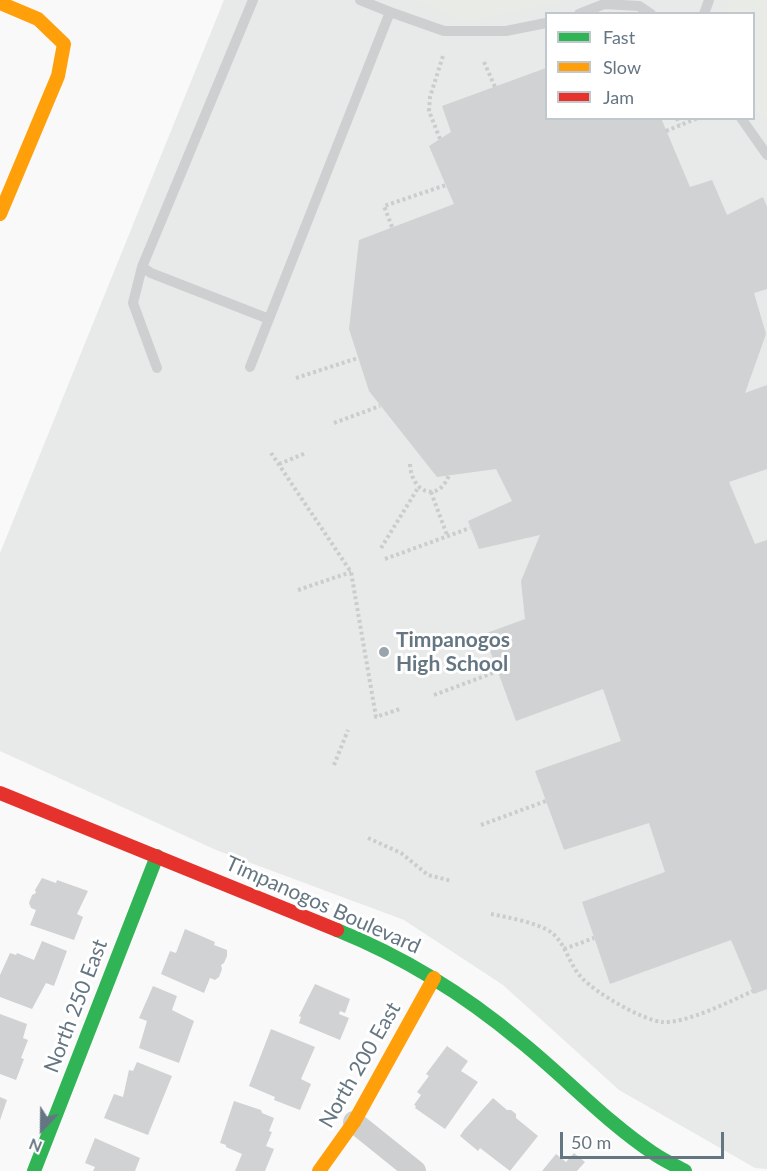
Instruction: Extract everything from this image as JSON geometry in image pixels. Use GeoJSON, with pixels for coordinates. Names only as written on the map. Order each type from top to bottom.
{"type":"FeatureCollection","features":[{"type":"Feature","properties":{"kind":"street"},"geometry":{"type":"LineString","coordinates":[[0,3],[38,19],[64,44],[58,76],[0,214]]}},
{"type":"Feature","properties":{"kind":"street","name":"Timpanogos Boulevard"},"geometry":{"type":"LineString","coordinates":[[0,793],[364,941],[434,978],[479,1008],[521,1041],[609,1119],[653,1153],[685,1171]]}},
{"type":"Feature","properties":{"kind":"street","name":"North 250 East"},"geometry":{"type":"LineString","coordinates":[[34,1171],[157,856]]}},
{"type":"Feature","properties":{"kind":"street","name":"North 200 East"},"geometry":{"type":"LineString","coordinates":[[319,1171],[354,1122],[434,978]]}},
{"type":"Feature","properties":{"kind":"street"},"geometry":{"type":"LineString","coordinates":[[354,1122],[415,1171]]}},
{"type":"Feature","properties":{"kind":"lane"},"geometry":{"type":"LineString","coordinates":[[157,368],[133,303],[142,267],[253,0]]}},
{"type":"Feature","properties":{"kind":"lane"},"geometry":{"type":"LineString","coordinates":[[360,0],[444,31],[506,31],[545,23]]}},
{"type":"Feature","properties":{"kind":"lane"},"geometry":{"type":"LineString","coordinates":[[584,12],[604,4],[634,3],[648,12]]}},
{"type":"Feature","properties":{"kind":"lane"},"geometry":{"type":"LineString","coordinates":[[250,367],[390,12]]}},
{"type":"Feature","properties":{"kind":"lane"},"geometry":{"type":"LineString","coordinates":[[742,120],[767,154]]}},
{"type":"Feature","properties":{"kind":"lane"},"geometry":{"type":"LineString","coordinates":[[142,267],[151,273],[269,319]]}},
{"type":"Feature","properties":{"kind":"path"},"geometry":{"type":"LineString","coordinates":[[440,139],[429,111],[430,97],[442,56]]}},
{"type":"Feature","properties":{"kind":"path"},"geometry":{"type":"LineString","coordinates":[[484,62],[495,87]]}},
{"type":"Feature","properties":{"kind":"path"},"geometry":{"type":"LineString","coordinates":[[677,120],[679,125]]}},
{"type":"Feature","properties":{"kind":"path"},"geometry":{"type":"LineString","coordinates":[[666,131],[693,120]]}},
{"type":"Feature","properties":{"kind":"path"},"geometry":{"type":"LineString","coordinates":[[392,227],[384,206],[446,185]]}},
{"type":"Feature","properties":{"kind":"path"},"geometry":{"type":"LineString","coordinates":[[296,378],[358,358]]}},
{"type":"Feature","properties":{"kind":"path"},"geometry":{"type":"LineString","coordinates":[[334,423],[380,406]]}},
{"type":"Feature","properties":{"kind":"path"},"geometry":{"type":"LineString","coordinates":[[271,453],[351,572],[376,717],[400,709]]}},
{"type":"Feature","properties":{"kind":"path"},"geometry":{"type":"LineString","coordinates":[[279,464],[306,453]]}},
{"type":"Feature","properties":{"kind":"path"},"geometry":{"type":"LineString","coordinates":[[410,464],[413,481],[418,488],[431,492],[446,484],[449,475]]}},
{"type":"Feature","properties":{"kind":"path"},"geometry":{"type":"LineString","coordinates":[[381,548],[418,488]]}},
{"type":"Feature","properties":{"kind":"path"},"geometry":{"type":"LineString","coordinates":[[431,492],[447,536]]}},
{"type":"Feature","properties":{"kind":"path"},"geometry":{"type":"LineString","coordinates":[[385,559],[470,528]]}},
{"type":"Feature","properties":{"kind":"path"},"geometry":{"type":"LineString","coordinates":[[298,590],[351,572]]}},
{"type":"Feature","properties":{"kind":"path"},"geometry":{"type":"LineString","coordinates":[[434,695],[498,671]]}},
{"type":"Feature","properties":{"kind":"path"},"geometry":{"type":"LineString","coordinates":[[334,765],[348,730]]}},
{"type":"Feature","properties":{"kind":"path"},"geometry":{"type":"LineString","coordinates":[[481,825],[546,801]]}},
{"type":"Feature","properties":{"kind":"path"},"geometry":{"type":"LineString","coordinates":[[368,838],[401,853],[428,875],[452,881]]}},
{"type":"Feature","properties":{"kind":"path"},"geometry":{"type":"LineString","coordinates":[[491,914],[513,918],[550,931],[560,942],[580,977],[595,990],[636,1012],[662,1022],[690,1017],[753,991]]}},
{"type":"Feature","properties":{"kind":"path"},"geometry":{"type":"LineString","coordinates":[[564,949],[594,938]]}},
{"type":"Feature","properties":{"kind":"shaded area","name":"Timpanogos High School"},"geometry":{"type":"Polygon","coordinates":[[[224,0],[767,0],[767,1169],[755,1168],[619,1090],[503,985],[404,920],[216,850],[0,751],[0,553],[224,0]]]}},
{"type":"Feature","properties":{"kind":"shaded area"},"geometry":{"type":"Polygon","coordinates":[[[415,0],[567,0],[466,22],[415,0]]]}},
{"type":"Feature","properties":{"kind":"shaded area"},"geometry":{"type":"Polygon","coordinates":[[[728,0],[767,0],[767,124],[755,108],[755,12],[725,12],[728,0]]]}},
{"type":"Feature","properties":{"kind":"building"},"geometry":{"type":"Polygon","coordinates":[[[545,68],[545,120],[662,120],[690,187],[712,180],[727,215],[763,197],[767,207],[767,289],[754,293],[766,334],[745,393],[767,385],[767,469],[729,482],[755,544],[767,540],[767,989],[754,994],[731,940],[610,984],[582,902],[665,872],[649,823],[564,850],[535,771],[621,741],[603,689],[516,721],[484,634],[525,619],[521,581],[540,535],[479,549],[468,521],[512,501],[496,469],[437,477],[369,391],[349,329],[359,240],[454,204],[429,146],[451,132],[442,106],[545,68]]]}},
{"type":"Feature","properties":{"kind":"building"},"geometry":{"type":"Polygon","coordinates":[[[42,878],[56,883],[57,880],[88,891],[77,914],[83,917],[74,940],[30,925],[36,910],[31,908],[29,903],[42,878]]]}},
{"type":"Feature","properties":{"kind":"building"},"geometry":{"type":"Polygon","coordinates":[[[185,929],[227,950],[219,977],[215,980],[210,978],[204,993],[161,974],[170,951],[176,953],[185,929]]]}},
{"type":"Feature","properties":{"kind":"building"},"geometry":{"type":"Polygon","coordinates":[[[42,941],[67,951],[54,986],[46,983],[32,1009],[0,997],[0,975],[10,953],[16,955],[17,953],[34,960],[42,941]]]}},
{"type":"Feature","properties":{"kind":"building"},"geometry":{"type":"Polygon","coordinates":[[[315,984],[350,999],[345,1013],[340,1011],[339,1014],[349,1018],[340,1040],[299,1023],[301,1017],[299,1016],[315,984]]]}},
{"type":"Feature","properties":{"kind":"building"},"geometry":{"type":"Polygon","coordinates":[[[153,986],[177,996],[172,1010],[194,1021],[179,1063],[139,1048],[147,1021],[139,1018],[153,986]]]}},
{"type":"Feature","properties":{"kind":"building"},"geometry":{"type":"Polygon","coordinates":[[[0,1014],[27,1024],[23,1038],[28,1040],[16,1080],[0,1074],[0,1014]]]}},
{"type":"Feature","properties":{"kind":"building"},"geometry":{"type":"Polygon","coordinates":[[[271,1029],[315,1047],[301,1079],[311,1084],[300,1110],[274,1100],[275,1097],[249,1086],[271,1029]]]}},
{"type":"Feature","properties":{"kind":"building"},"geometry":{"type":"Polygon","coordinates":[[[447,1046],[468,1061],[461,1071],[478,1082],[445,1129],[414,1105],[421,1095],[417,1092],[429,1076],[426,1074],[447,1046]]]}},
{"type":"Feature","properties":{"kind":"building"},"geometry":{"type":"Polygon","coordinates":[[[137,1062],[172,1076],[148,1135],[104,1118],[114,1094],[123,1097],[129,1070],[133,1071],[137,1062]]]}},
{"type":"Feature","properties":{"kind":"building"},"geometry":{"type":"Polygon","coordinates":[[[0,1097],[7,1100],[0,1120],[0,1097]]]}},
{"type":"Feature","properties":{"kind":"building"},"geometry":{"type":"Polygon","coordinates":[[[493,1098],[507,1110],[516,1114],[516,1118],[538,1136],[510,1171],[480,1148],[478,1151],[460,1136],[493,1098]]]}},
{"type":"Feature","properties":{"kind":"building"},"geometry":{"type":"Polygon","coordinates":[[[234,1101],[261,1110],[262,1113],[274,1118],[269,1131],[272,1132],[266,1146],[274,1149],[265,1171],[235,1171],[242,1154],[220,1143],[234,1101]]]}},
{"type":"Feature","properties":{"kind":"building"},"geometry":{"type":"Polygon","coordinates":[[[95,1138],[140,1158],[135,1171],[93,1171],[95,1167],[85,1163],[95,1138]]]}},
{"type":"Feature","properties":{"kind":"building"},"geometry":{"type":"Polygon","coordinates":[[[574,1153],[585,1162],[577,1171],[542,1171],[556,1154],[566,1162],[574,1153]]]}},
{"type":"Feature","properties":{"kind":"traffic: fast"},"geometry":{"type":"LineString","coordinates":[[34,1171],[157,856]]}},
{"type":"Feature","properties":{"kind":"traffic: fast"},"geometry":{"type":"LineString","coordinates":[[337,930],[410,965],[478,1008],[635,1140],[685,1171]]}},
{"type":"Feature","properties":{"kind":"traffic: slow"},"geometry":{"type":"LineString","coordinates":[[0,3],[38,19],[64,44],[58,76],[0,214]]}},
{"type":"Feature","properties":{"kind":"traffic: slow"},"geometry":{"type":"LineString","coordinates":[[319,1171],[354,1122],[434,978]]}},
{"type":"Feature","properties":{"kind":"traffic: jam"},"geometry":{"type":"LineString","coordinates":[[0,793],[337,930]]}},
{"type":"Feature","properties":{"kind":"place","name":"Timpanogos High School"},"geometry":{"type":"Point","coordinates":[384,652]}}]}
